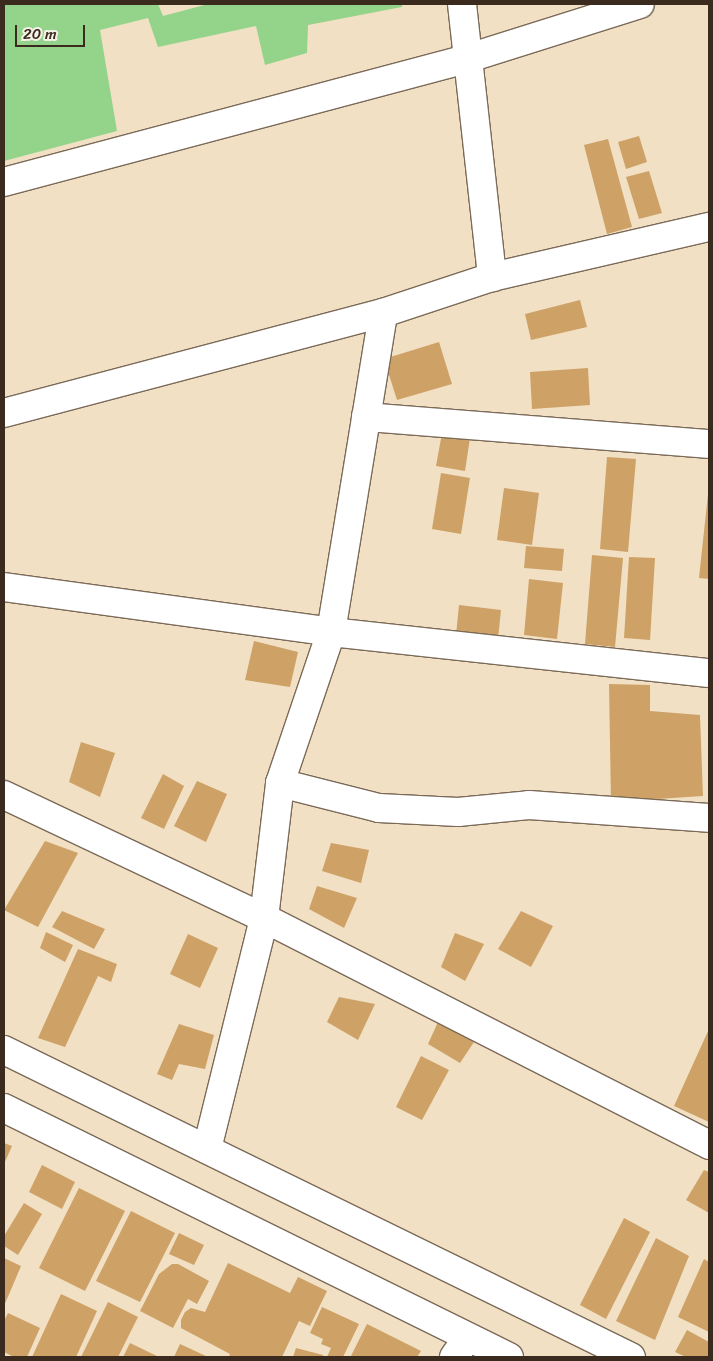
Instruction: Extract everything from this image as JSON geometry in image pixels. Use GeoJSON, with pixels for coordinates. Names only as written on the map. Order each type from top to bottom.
{"type":"FeatureCollection","features":[{"type":"Feature","properties":{"kind":"main road"},"geometry":{"type":"LineString","coordinates":[[462,4],[492,277]]}},
{"type":"Feature","properties":{"kind":"main road"},"geometry":{"type":"LineString","coordinates":[[4,182],[469,58],[640,4]]}},
{"type":"Feature","properties":{"kind":"main road"},"geometry":{"type":"LineString","coordinates":[[4,413],[383,312],[492,277],[709,227]]}},
{"type":"Feature","properties":{"kind":"main road"},"geometry":{"type":"LineString","coordinates":[[207,1149],[264,918],[280,783],[331,632],[383,312]]}},
{"type":"Feature","properties":{"kind":"main road"},"geometry":{"type":"LineString","coordinates":[[366,418],[709,444]]}},
{"type":"Feature","properties":{"kind":"main road"},"geometry":{"type":"LineString","coordinates":[[4,587],[331,632],[709,673]]}},
{"type":"Feature","properties":{"kind":"main road"},"geometry":{"type":"LineString","coordinates":[[280,783],[378,808],[458,812],[529,805],[709,818]]}},
{"type":"Feature","properties":{"kind":"main road"},"geometry":{"type":"LineString","coordinates":[[4,795],[264,918],[709,1145]]}},
{"type":"Feature","properties":{"kind":"main road"},"geometry":{"type":"LineString","coordinates":[[4,1050],[631,1357]]}},
{"type":"Feature","properties":{"kind":"main road"},"geometry":{"type":"LineString","coordinates":[[4,1108],[461,1347],[509,1357]]}},
{"type":"Feature","properties":{"kind":"green space"},"geometry":{"type":"Polygon","coordinates":[[[4,4],[158,4],[163,16],[208,4],[402,4],[402,7],[308,25],[307,53],[265,65],[256,26],[158,47],[148,18],[100,30],[117,131],[4,161],[4,4]]]}},
{"type":"Feature","properties":{"kind":"building"},"geometry":{"type":"Polygon","coordinates":[[[639,136],[647,162],[626,169],[618,142],[639,136]]]}},
{"type":"Feature","properties":{"kind":"building"},"geometry":{"type":"Polygon","coordinates":[[[608,139],[632,227],[607,234],[584,145],[608,139]]]}},
{"type":"Feature","properties":{"kind":"building"},"geometry":{"type":"Polygon","coordinates":[[[649,171],[662,213],[639,219],[626,177],[649,171]]]}},
{"type":"Feature","properties":{"kind":"building"},"geometry":{"type":"Polygon","coordinates":[[[580,300],[587,327],[531,340],[525,314],[580,300]]]}},
{"type":"Feature","properties":{"kind":"building"},"geometry":{"type":"Polygon","coordinates":[[[439,342],[452,384],[397,400],[384,359],[439,342]]]}},
{"type":"Feature","properties":{"kind":"building"},"geometry":{"type":"Polygon","coordinates":[[[588,368],[590,405],[532,409],[530,372],[588,368]]]}},
{"type":"Feature","properties":{"kind":"building"},"geometry":{"type":"Polygon","coordinates":[[[442,433],[470,438],[465,471],[436,466],[442,433]]]}},
{"type":"Feature","properties":{"kind":"building"},"geometry":{"type":"Polygon","coordinates":[[[607,457],[636,459],[628,552],[600,549],[607,457]]]}},
{"type":"Feature","properties":{"kind":"building"},"geometry":{"type":"Polygon","coordinates":[[[441,473],[470,478],[461,534],[432,529],[441,473]]]}},
{"type":"Feature","properties":{"kind":"building"},"geometry":{"type":"Polygon","coordinates":[[[504,488],[539,493],[532,545],[497,540],[504,488]]]}},
{"type":"Feature","properties":{"kind":"building"},"geometry":{"type":"Polygon","coordinates":[[[709,494],[709,579],[699,578],[709,494]]]}},
{"type":"Feature","properties":{"kind":"building"},"geometry":{"type":"Polygon","coordinates":[[[526,546],[564,549],[562,571],[524,568],[526,546]]]}},
{"type":"Feature","properties":{"kind":"building"},"geometry":{"type":"Polygon","coordinates":[[[592,555],[623,558],[615,647],[585,644],[592,555]]]}},
{"type":"Feature","properties":{"kind":"building"},"geometry":{"type":"Polygon","coordinates":[[[629,557],[655,558],[650,640],[624,638],[629,557]]]}},
{"type":"Feature","properties":{"kind":"building"},"geometry":{"type":"Polygon","coordinates":[[[529,579],[563,583],[557,639],[524,635],[529,579]]]}},
{"type":"Feature","properties":{"kind":"building"},"geometry":{"type":"Polygon","coordinates":[[[459,605],[501,610],[498,639],[456,635],[459,605]]]}},
{"type":"Feature","properties":{"kind":"building"},"geometry":{"type":"Polygon","coordinates":[[[254,641],[298,652],[290,687],[245,680],[254,641]]]}},
{"type":"Feature","properties":{"kind":"building"},"geometry":{"type":"Polygon","coordinates":[[[609,684],[650,685],[650,711],[700,715],[703,796],[611,802],[609,684]]]}},
{"type":"Feature","properties":{"kind":"building"},"geometry":{"type":"Polygon","coordinates":[[[81,742],[115,753],[100,797],[69,782],[81,742]]]}},
{"type":"Feature","properties":{"kind":"building"},"geometry":{"type":"Polygon","coordinates":[[[163,774],[184,786],[164,829],[141,818],[163,774]]]}},
{"type":"Feature","properties":{"kind":"building"},"geometry":{"type":"Polygon","coordinates":[[[197,781],[227,794],[206,842],[174,826],[197,781]]]}},
{"type":"Feature","properties":{"kind":"building"},"geometry":{"type":"Polygon","coordinates":[[[45,841],[78,853],[38,927],[4,910],[45,841]]]}},
{"type":"Feature","properties":{"kind":"building"},"geometry":{"type":"Polygon","coordinates":[[[331,843],[369,850],[361,883],[322,871],[331,843]]]}},
{"type":"Feature","properties":{"kind":"building"},"geometry":{"type":"Polygon","coordinates":[[[317,886],[357,898],[344,928],[309,909],[317,886]]]}},
{"type":"Feature","properties":{"kind":"building"},"geometry":{"type":"Polygon","coordinates":[[[62,911],[105,929],[94,949],[52,927],[62,911]]]}},
{"type":"Feature","properties":{"kind":"building"},"geometry":{"type":"Polygon","coordinates":[[[521,911],[553,926],[531,967],[498,949],[521,911]]]}},
{"type":"Feature","properties":{"kind":"building"},"geometry":{"type":"Polygon","coordinates":[[[46,932],[73,945],[65,962],[40,948],[46,932]]]}},
{"type":"Feature","properties":{"kind":"building"},"geometry":{"type":"Polygon","coordinates":[[[455,933],[484,944],[465,981],[441,967],[455,933]]]}},
{"type":"Feature","properties":{"kind":"building"},"geometry":{"type":"Polygon","coordinates":[[[188,934],[218,948],[200,988],[170,974],[188,934]]]}},
{"type":"Feature","properties":{"kind":"building"},"geometry":{"type":"Polygon","coordinates":[[[78,949],[117,964],[111,982],[98,976],[65,1047],[38,1038],[78,949]]]}},
{"type":"Feature","properties":{"kind":"building"},"geometry":{"type":"Polygon","coordinates":[[[339,997],[375,1004],[358,1040],[327,1022],[339,997]]]}},
{"type":"Feature","properties":{"kind":"building"},"geometry":{"type":"Polygon","coordinates":[[[438,1022],[474,1042],[460,1063],[428,1044],[438,1022]]]}},
{"type":"Feature","properties":{"kind":"building"},"geometry":{"type":"Polygon","coordinates":[[[179,1024],[214,1035],[205,1069],[179,1064],[172,1080],[157,1074],[179,1024]]]}},
{"type":"Feature","properties":{"kind":"building"},"geometry":{"type":"Polygon","coordinates":[[[709,1029],[709,1122],[674,1106],[709,1029]]]}},
{"type":"Feature","properties":{"kind":"building"},"geometry":{"type":"Polygon","coordinates":[[[421,1056],[449,1070],[422,1120],[396,1107],[421,1056]]]}},
{"type":"Feature","properties":{"kind":"building"},"geometry":{"type":"Polygon","coordinates":[[[4,1143],[12,1146],[4,1164],[4,1143]]]}},
{"type":"Feature","properties":{"kind":"building"},"geometry":{"type":"Polygon","coordinates":[[[42,1165],[75,1182],[62,1209],[29,1192],[42,1165]]]}},
{"type":"Feature","properties":{"kind":"building"},"geometry":{"type":"Polygon","coordinates":[[[704,1170],[709,1172],[709,1213],[686,1200],[704,1170]]]}},
{"type":"Feature","properties":{"kind":"building"},"geometry":{"type":"Polygon","coordinates":[[[79,1188],[125,1211],[85,1291],[39,1268],[79,1188]]]}},
{"type":"Feature","properties":{"kind":"building"},"geometry":{"type":"Polygon","coordinates":[[[24,1203],[42,1214],[18,1255],[4,1246],[4,1236],[24,1203]]]}},
{"type":"Feature","properties":{"kind":"building"},"geometry":{"type":"Polygon","coordinates":[[[131,1211],[175,1233],[140,1302],[96,1281],[131,1211]]]}},
{"type":"Feature","properties":{"kind":"building"},"geometry":{"type":"Polygon","coordinates":[[[624,1218],[650,1232],[606,1319],[580,1305],[624,1218]]]}},
{"type":"Feature","properties":{"kind":"building"},"geometry":{"type":"Polygon","coordinates":[[[179,1233],[204,1245],[194,1265],[169,1254],[179,1233]]]}},
{"type":"Feature","properties":{"kind":"building"},"geometry":{"type":"Polygon","coordinates":[[[656,1238],[689,1256],[655,1340],[616,1321],[656,1238]]]}},
{"type":"Feature","properties":{"kind":"building"},"geometry":{"type":"Polygon","coordinates":[[[4,1258],[21,1266],[4,1306],[4,1258]]]}},
{"type":"Feature","properties":{"kind":"building"},"geometry":{"type":"Polygon","coordinates":[[[704,1259],[709,1262],[709,1332],[678,1317],[704,1259]]]}},
{"type":"Feature","properties":{"kind":"building"},"geometry":{"type":"Polygon","coordinates":[[[228,1263],[290,1293],[298,1277],[327,1291],[310,1326],[299,1321],[282,1357],[229,1357],[230,1354],[181,1328],[181,1320],[185,1312],[191,1308],[205,1312],[228,1263]]]}},
{"type":"Feature","properties":{"kind":"building"},"geometry":{"type":"Polygon","coordinates":[[[172,1264],[178,1264],[209,1281],[197,1304],[188,1299],[173,1328],[140,1311],[159,1274],[172,1264]]]}},
{"type":"Feature","properties":{"kind":"building"},"geometry":{"type":"Polygon","coordinates":[[[61,1294],[97,1311],[76,1357],[32,1357],[61,1294]]]}},
{"type":"Feature","properties":{"kind":"building"},"geometry":{"type":"Polygon","coordinates":[[[108,1302],[138,1317],[118,1357],[81,1357],[108,1302]]]}},
{"type":"Feature","properties":{"kind":"building"},"geometry":{"type":"Polygon","coordinates":[[[322,1307],[359,1324],[343,1357],[327,1357],[331,1348],[321,1344],[323,1339],[310,1333],[322,1307]]]}},
{"type":"Feature","properties":{"kind":"building"},"geometry":{"type":"Polygon","coordinates":[[[8,1313],[40,1328],[27,1357],[14,1357],[4,1352],[4,1321],[8,1313]]]}},
{"type":"Feature","properties":{"kind":"building"},"geometry":{"type":"Polygon","coordinates":[[[367,1324],[421,1351],[417,1357],[351,1356],[367,1324]]]}},
{"type":"Feature","properties":{"kind":"building"},"geometry":{"type":"Polygon","coordinates":[[[687,1330],[709,1342],[709,1357],[686,1357],[675,1352],[687,1330]]]}},
{"type":"Feature","properties":{"kind":"building"},"geometry":{"type":"Polygon","coordinates":[[[130,1343],[159,1357],[123,1357],[130,1343]]]}},
{"type":"Feature","properties":{"kind":"building"},"geometry":{"type":"Polygon","coordinates":[[[180,1344],[208,1357],[174,1357],[180,1344]]]}},
{"type":"Feature","properties":{"kind":"building"},"geometry":{"type":"Polygon","coordinates":[[[296,1348],[323,1355],[323,1357],[293,1357],[296,1348]]]}}]}
